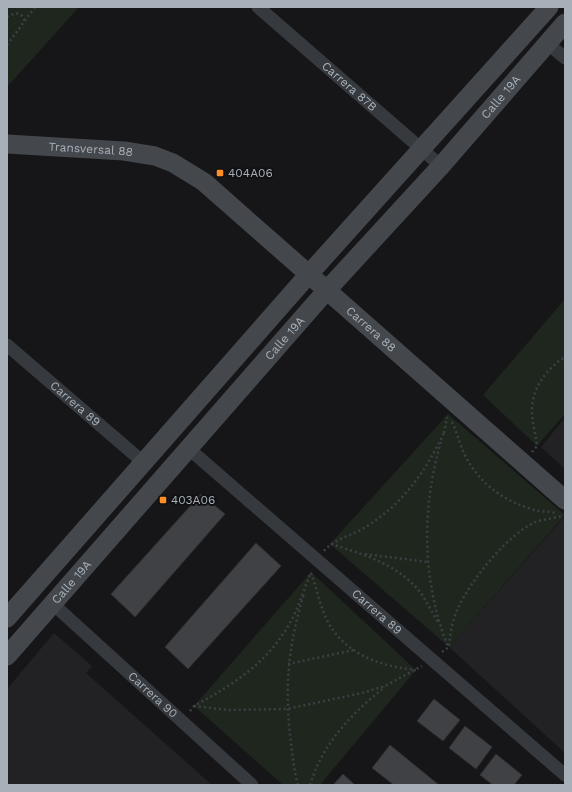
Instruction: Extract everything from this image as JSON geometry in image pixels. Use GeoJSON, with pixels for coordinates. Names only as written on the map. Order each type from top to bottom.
{"type":"FeatureCollection","features":[{"type":"Feature","properties":{"kind":"street","name":"Carrera 87B"},"geometry":{"type":"LineString","coordinates":[[258,7],[441,166]]}},
{"type":"Feature","properties":{"kind":"street","name":"Calle 19A"},"geometry":{"type":"LineString","coordinates":[[7,618],[142,462],[549,7]]}},
{"type":"Feature","properties":{"kind":"street","name":"Calle 19A"},"geometry":{"type":"LineString","coordinates":[[7,656],[327,290],[441,166],[565,23]]}},
{"type":"Feature","properties":{"kind":"street"},"geometry":{"type":"LineString","coordinates":[[547,43],[565,58]]}},
{"type":"Feature","properties":{"kind":"street","name":"Transversal 88"},"geometry":{"type":"LineString","coordinates":[[7,144],[124,150],[155,156],[173,163]]}},
{"type":"Feature","properties":{"kind":"street","name":"Carrera 88"},"geometry":{"type":"LineString","coordinates":[[173,163],[204,182],[565,500]]}},
{"type":"Feature","properties":{"kind":"street","name":"Carrera 89"},"geometry":{"type":"LineString","coordinates":[[7,345],[142,462]]}},
{"type":"Feature","properties":{"kind":"street","name":"Carrera 89"},"geometry":{"type":"LineString","coordinates":[[188,448],[565,775]]}},
{"type":"Feature","properties":{"kind":"street","name":"Carrera 90"},"geometry":{"type":"LineString","coordinates":[[53,604],[252,785]]}},
{"type":"Feature","properties":{"kind":"path"},"geometry":{"type":"LineString","coordinates":[[7,46],[35,7]]}},
{"type":"Feature","properties":{"kind":"path"},"geometry":{"type":"LineString","coordinates":[[7,17],[16,13],[21,15],[25,21]]}},
{"type":"Feature","properties":{"kind":"path"},"geometry":{"type":"LineString","coordinates":[[524,464],[538,446],[532,411],[536,391],[551,367],[565,357]]}},
{"type":"Feature","properties":{"kind":"path"},"geometry":{"type":"LineString","coordinates":[[439,624],[428,562],[428,504],[448,414],[457,433],[466,459],[478,475],[496,494],[536,510],[565,515]]}},
{"type":"Feature","properties":{"kind":"path"},"geometry":{"type":"LineString","coordinates":[[182,721],[194,706],[242,678],[270,651],[285,631],[296,612],[317,560],[330,544],[364,528],[389,511],[403,497],[421,476],[444,433]]}},
{"type":"Feature","properties":{"kind":"path"},"geometry":{"type":"LineString","coordinates":[[194,706],[227,710],[287,709],[362,693],[387,685],[433,660],[449,647],[451,628],[458,608],[484,568],[520,532],[538,521],[565,515]]}},
{"type":"Feature","properties":{"kind":"path"},"geometry":{"type":"LineString","coordinates":[[330,544],[381,561],[408,580],[422,595],[439,624],[449,647]]}},
{"type":"Feature","properties":{"kind":"path"},"geometry":{"type":"LineString","coordinates":[[358,553],[428,562]]}},
{"type":"Feature","properties":{"kind":"path"},"geometry":{"type":"LineString","coordinates":[[311,572],[324,613],[333,630],[354,650],[362,656],[378,663],[416,670]]}},
{"type":"Feature","properties":{"kind":"path"},"geometry":{"type":"LineString","coordinates":[[298,785],[287,709],[288,664],[297,620],[311,572]]}},
{"type":"Feature","properties":{"kind":"path"},"geometry":{"type":"LineString","coordinates":[[288,664],[354,650]]}},
{"type":"Feature","properties":{"kind":"path"},"geometry":{"type":"LineString","coordinates":[[310,785],[326,751],[340,729],[360,708],[387,685]]}},
{"type":"Feature","properties":{"kind":"shaded area"},"geometry":{"type":"Polygon","coordinates":[[[7,7],[79,7],[7,87],[7,7]]]}},
{"type":"Feature","properties":{"kind":"shaded area"},"geometry":{"type":"Polygon","coordinates":[[[565,299],[565,414],[537,446],[483,395],[565,299]]]}},
{"type":"Feature","properties":{"kind":"shaded area"},"geometry":{"type":"Polygon","coordinates":[[[448,414],[565,515],[449,647],[330,544],[448,414]]]}},
{"type":"Feature","properties":{"kind":"shaded area"},"geometry":{"type":"Polygon","coordinates":[[[565,418],[565,469],[541,447],[565,418]]]}},
{"type":"Feature","properties":{"kind":"shaded area"},"geometry":{"type":"Polygon","coordinates":[[[565,516],[565,753],[449,647],[565,516]]]}},
{"type":"Feature","properties":{"kind":"shaded area"},"geometry":{"type":"Polygon","coordinates":[[[311,572],[416,670],[320,785],[283,785],[194,706],[311,572]]]}},
{"type":"Feature","properties":{"kind":"shaded area"},"geometry":{"type":"Polygon","coordinates":[[[54,633],[92,666],[86,673],[212,785],[7,785],[7,689],[54,633]]]}},
{"type":"Feature","properties":{"kind":"building"},"geometry":{"type":"Polygon","coordinates":[[[201,494],[225,514],[135,617],[111,594],[201,494]]]}},
{"type":"Feature","properties":{"kind":"building"},"geometry":{"type":"Polygon","coordinates":[[[256,543],[281,566],[188,669],[165,647],[256,543]]]}},
{"type":"Feature","properties":{"kind":"building"},"geometry":{"type":"Polygon","coordinates":[[[434,699],[460,720],[443,741],[417,721],[434,699]]]}},
{"type":"Feature","properties":{"kind":"building"},"geometry":{"type":"Polygon","coordinates":[[[465,726],[492,747],[476,769],[449,748],[465,726]]]}},
{"type":"Feature","properties":{"kind":"building"},"geometry":{"type":"Polygon","coordinates":[[[390,745],[439,785],[394,785],[372,768],[390,745]]]}},
{"type":"Feature","properties":{"kind":"building"},"geometry":{"type":"Polygon","coordinates":[[[496,754],[522,775],[514,785],[493,785],[480,775],[496,754]]]}},
{"type":"Feature","properties":{"kind":"building"},"geometry":{"type":"Polygon","coordinates":[[[343,774],[355,785],[333,785],[343,774]]]}},
{"type":"Feature","properties":{"kind":"place","name":"404A06"},"geometry":{"type":"Point","coordinates":[220,173]}},
{"type":"Feature","properties":{"kind":"place","name":"403A06"},"geometry":{"type":"Point","coordinates":[163,500]}}]}
